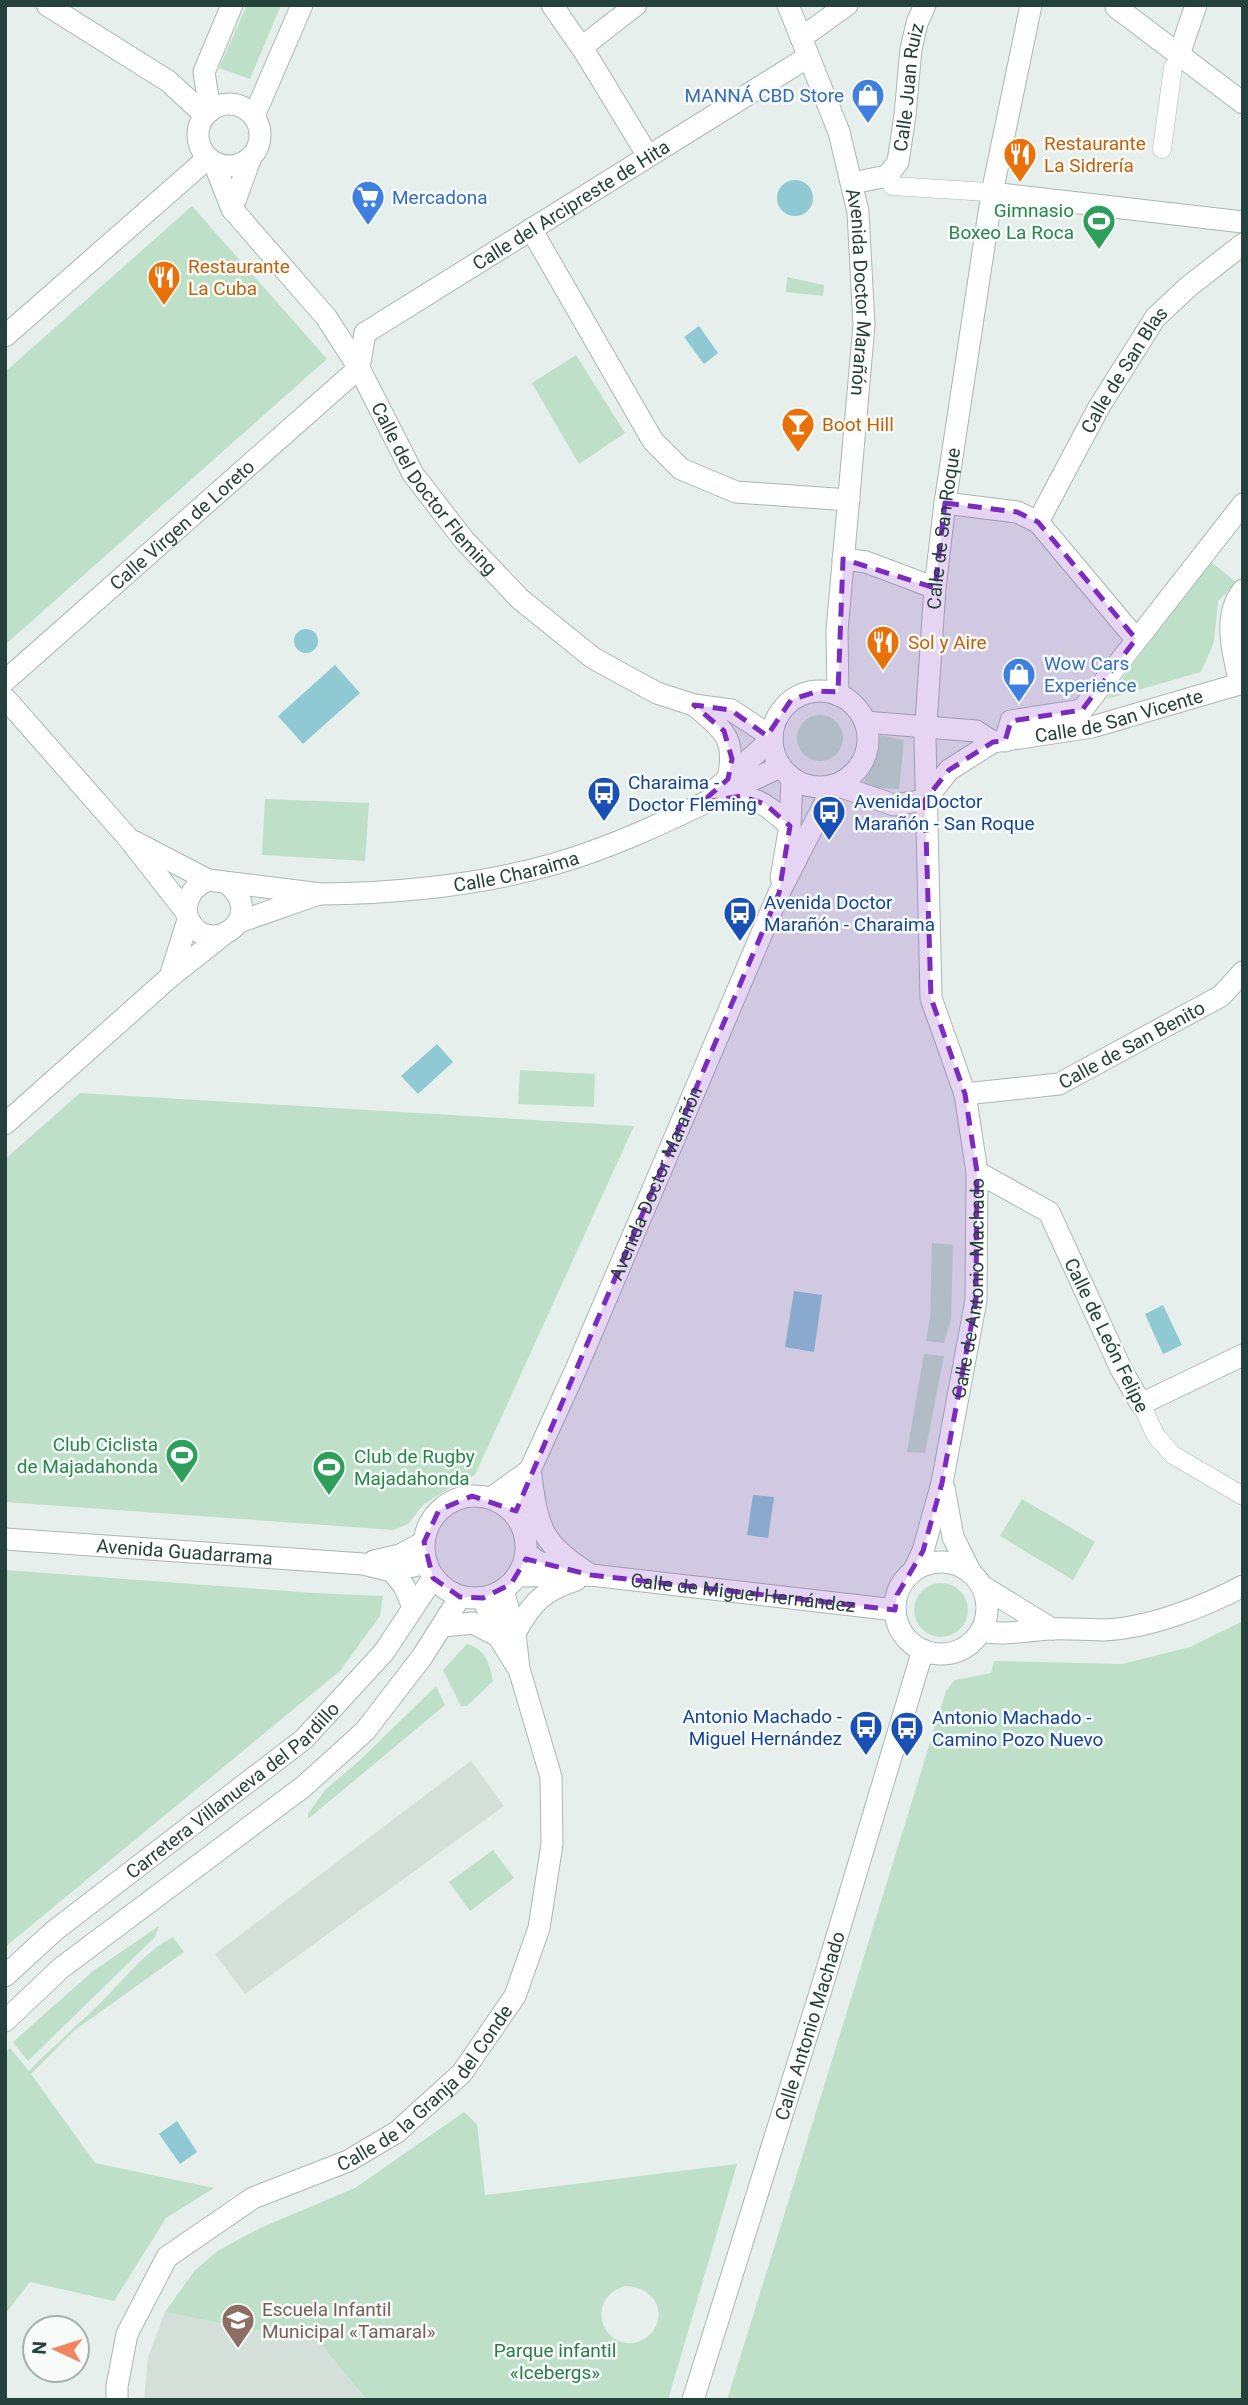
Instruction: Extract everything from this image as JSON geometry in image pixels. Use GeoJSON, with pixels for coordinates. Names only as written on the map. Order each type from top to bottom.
{"type":"FeatureCollection","features":[{"type":"Feature","properties":{"kind":"street"},"geometry":{"type":"LineString","coordinates":[[47,5],[168,81],[207,113]]}},
{"type":"Feature","properties":{"kind":"street"},"geometry":{"type":"LineString","coordinates":[[207,113],[204,72],[232,5]]}},
{"type":"Feature","properties":{"kind":"street"},"geometry":{"type":"LineString","coordinates":[[254,117],[302,5]]}},
{"type":"Feature","properties":{"kind":"street"},"geometry":{"type":"LineString","coordinates":[[552,5],[582,47],[648,156]]}},
{"type":"Feature","properties":{"kind":"street"},"geometry":{"type":"LineString","coordinates":[[582,47],[636,5]]}},
{"type":"Feature","properties":{"kind":"street","name":"Avenida Doctor Marañón"},"geometry":{"type":"LineString","coordinates":[[788,5],[839,132],[858,212],[864,325],[837,631],[828,693]]}},
{"type":"Feature","properties":{"kind":"street","name":"Calle del Arcipreste de Hita"},"geometry":{"type":"LineString","coordinates":[[359,368],[365,334],[648,156],[804,48],[847,5]]}},
{"type":"Feature","properties":{"kind":"street","name":"Calle Juan Ruiz"},"geometry":{"type":"LineString","coordinates":[[853,183],[887,176],[898,162],[911,49],[917,23],[925,5]]}},
{"type":"Feature","properties":{"kind":"street","name":"Calle de San Roque"},"geometry":{"type":"LineString","coordinates":[[965,1094],[931,998],[925,727],[944,503],[990,192],[1031,5]]}},
{"type":"Feature","properties":{"kind":"street"},"geometry":{"type":"LineString","coordinates":[[1162,149],[1176,61],[1196,5]]}},
{"type":"Feature","properties":{"kind":"street"},"geometry":{"type":"LineString","coordinates":[[1116,6],[1176,61],[1242,99]]}},
{"type":"Feature","properties":{"kind":"street"},"geometry":{"type":"LineString","coordinates":[[232,209],[251,157],[260,142],[258,124],[241,106],[233,104],[225,104],[207,113],[200,125],[198,137],[201,149],[211,160],[234,166],[251,157]]}},
{"type":"Feature","properties":{"kind":"street"},"geometry":{"type":"LineString","coordinates":[[5,336],[211,160]]}},
{"type":"Feature","properties":{"kind":"street","name":"Calle del Doctor Fleming"},"geometry":{"type":"LineString","coordinates":[[211,160],[232,209],[326,317],[359,368],[413,474],[464,540],[520,600],[593,658],[657,693],[694,705],[731,710],[772,738]]}},
{"type":"Feature","properties":{"kind":"street"},"geometry":{"type":"LineString","coordinates":[[892,187],[990,192],[1243,222]]}},
{"type":"Feature","properties":{"kind":"street"},"geometry":{"type":"LineString","coordinates":[[531,229],[653,441],[681,469],[736,492],[849,500]]}},
{"type":"Feature","properties":{"kind":"street","name":"Calle de San Blas"},"geometry":{"type":"LineString","coordinates":[[1038,522],[1099,407],[1155,318],[1188,286],[1243,244]]}},
{"type":"Feature","properties":{"kind":"street","name":"Calle Virgen de Loreto"},"geometry":{"type":"LineString","coordinates":[[5,681],[359,368]]}},
{"type":"Feature","properties":{"kind":"street"},"geometry":{"type":"LineString","coordinates":[[944,503],[1017,512],[1038,522],[1136,639]]}},
{"type":"Feature","properties":{"kind":"street"},"geometry":{"type":"LineString","coordinates":[[999,742],[1011,721],[1082,710],[1243,504]]}},
{"type":"Feature","properties":{"kind":"street"},"geometry":{"type":"LineString","coordinates":[[844,559],[866,562],[935,588]]}},
{"type":"Feature","properties":{"kind":"street"},"geometry":{"type":"LineString","coordinates":[[1241,683],[1230,640],[1234,601],[1243,590]]}},
{"type":"Feature","properties":{"kind":"street","name":"Calle de San Vicente"},"geometry":{"type":"LineString","coordinates":[[925,800],[949,770],[999,742],[1092,727],[1241,683]]}},
{"type":"Feature","properties":{"kind":"street"},"geometry":{"type":"LineString","coordinates":[[772,738],[774,723],[781,710],[798,697],[828,693],[850,701],[865,722]]}},
{"type":"Feature","properties":{"kind":"street","name":"Calle Charaima"},"geometry":{"type":"LineString","coordinates":[[5,698],[129,839],[193,927],[206,936],[321,894]]}},
{"type":"Feature","properties":{"kind":"street","name":"Calle del Doctor Fleming"},"geometry":{"type":"LineString","coordinates":[[694,705],[724,731],[730,744],[732,760],[728,779]]}},
{"type":"Feature","properties":{"kind":"street","name":"Avenida Doctor Marañón"},"geometry":{"type":"LineString","coordinates":[[514,1514],[530,1470],[577,1367],[779,893],[834,786],[849,778],[860,767],[868,738],[865,722]]}},
{"type":"Feature","properties":{"kind":"street","name":"Calle de San Vicente"},"geometry":{"type":"LineString","coordinates":[[865,722],[976,732],[999,742]]}},
{"type":"Feature","properties":{"kind":"street","name":"Avenida Doctor Marañón"},"geometry":{"type":"LineString","coordinates":[[772,738],[774,754],[786,773],[790,826],[779,893]]}},
{"type":"Feature","properties":{"kind":"street","name":"Calle Charaima"},"geometry":{"type":"LineString","coordinates":[[701,803],[772,738]]}},
{"type":"Feature","properties":{"kind":"street"},"geometry":{"type":"LineString","coordinates":[[786,773],[815,788],[834,786],[894,805],[925,800]]}},
{"type":"Feature","properties":{"kind":"street","name":"Calle Charaima"},"geometry":{"type":"LineString","coordinates":[[129,839],[218,882],[321,894],[394,893],[438,889],[555,864],[600,848],[701,803],[786,773]]}},
{"type":"Feature","properties":{"kind":"street","name":"Calle Charaima"},"geometry":{"type":"LineString","coordinates":[[701,803],[741,796],[765,804],[790,826]]}},
{"type":"Feature","properties":{"kind":"street"},"geometry":{"type":"LineString","coordinates":[[5,1124],[170,977],[231,929],[242,912],[242,901],[236,891],[218,882],[198,884],[191,892],[186,902],[187,916],[170,977]]}},
{"type":"Feature","properties":{"kind":"street","name":"Calle de San Benito"},"geometry":{"type":"LineString","coordinates":[[965,1094],[1059,1084],[1221,996],[1243,972]]}},
{"type":"Feature","properties":{"kind":"street","name":"Calle de Antonio Machado"},"geometry":{"type":"LineString","coordinates":[[914,1570],[923,1551],[942,1483],[976,1300],[977,1172],[965,1094]]}},
{"type":"Feature","properties":{"kind":"street","name":"Calle de León Felipe"},"geometry":{"type":"LineString","coordinates":[[977,1172],[1049,1212],[1121,1369],[1156,1436],[1173,1455],[1243,1496]]}},
{"type":"Feature","properties":{"kind":"street"},"geometry":{"type":"LineString","coordinates":[[1141,1404],[1243,1355]]}},
{"type":"Feature","properties":{"kind":"street","name":"Avenida Doctor Marañón"},"geometry":{"type":"LineString","coordinates":[[491,1498],[530,1470]]}},
{"type":"Feature","properties":{"kind":"street","name":"Calle de Miguel Hernández"},"geometry":{"type":"LineString","coordinates":[[530,1470],[538,1524],[547,1539],[566,1559],[591,1576]]}},
{"type":"Feature","properties":{"kind":"street","name":"Calle de Antonio Machado"},"geometry":{"type":"LineString","coordinates":[[942,1483],[953,1537],[976,1579]]}},
{"type":"Feature","properties":{"kind":"street"},"geometry":{"type":"LineString","coordinates":[[472,1496],[491,1498],[514,1514],[526,1539],[526,1553],[510,1583],[483,1598],[460,1597],[446,1590],[428,1561],[429,1525],[439,1510],[455,1500],[472,1496]]}},
{"type":"Feature","properties":{"kind":"street","name":"Avenida Guadarrama"},"geometry":{"type":"LineString","coordinates":[[5,1539],[363,1564],[393,1571],[428,1561]]}},
{"type":"Feature","properties":{"kind":"street","name":"Calle de Miguel Hernández"},"geometry":{"type":"LineString","coordinates":[[526,1553],[538,1562],[591,1576],[895,1609]]}},
{"type":"Feature","properties":{"kind":"street","name":"Avenida Guadarrama"},"geometry":{"type":"LineString","coordinates":[[363,1564],[400,1555],[428,1561]]}},
{"type":"Feature","properties":{"kind":"street","name":"Carretera Villanueva del Pardillo"},"geometry":{"type":"LineString","coordinates":[[5,1976],[54,1931],[304,1739],[384,1652],[413,1608],[428,1561]]}},
{"type":"Feature","properties":{"kind":"street"},"geometry":{"type":"LineString","coordinates":[[976,1579],[987,1605],[986,1618],[981,1630],[970,1643],[947,1653],[923,1650],[903,1634],[895,1609],[897,1595],[904,1581],[914,1570],[928,1563],[943,1561],[976,1579],[1052,1629]]}},
{"type":"Feature","properties":{"kind":"street"},"geometry":{"type":"LineString","coordinates":[[393,1571],[404,1586],[413,1608]]}},
{"type":"Feature","properties":{"kind":"street"},"geometry":{"type":"LineString","coordinates":[[443,1626],[473,1623],[507,1635],[530,1606],[558,1586],[591,1576]]}},
{"type":"Feature","properties":{"kind":"street","name":"Calle de Miguel Hernández"},"geometry":{"type":"LineString","coordinates":[[510,1583],[591,1576]]}},
{"type":"Feature","properties":{"kind":"street","name":"Calle de la Granja del Conde"},"geometry":{"type":"LineString","coordinates":[[507,1635],[510,1583]]}},
{"type":"Feature","properties":{"kind":"street"},"geometry":{"type":"LineString","coordinates":[[981,1630],[998,1634],[1052,1629],[1107,1630],[1160,1620],[1221,1598],[1243,1586]]}},
{"type":"Feature","properties":{"kind":"street","name":"Carretera Villanueva del Pardillo"},"geometry":{"type":"LineString","coordinates":[[5,2021],[61,1968],[303,1787],[365,1731],[443,1626],[460,1597]]}},
{"type":"Feature","properties":{"kind":"street","name":"Calle de la Granja del Conde"},"geometry":{"type":"LineString","coordinates":[[117,2400],[127,2334],[167,2257],[253,2198],[348,2161],[397,2132],[463,2073],[515,1996],[539,1928],[552,1844],[551,1777],[507,1635],[483,1598]]}},
{"type":"Feature","properties":{"kind":"street","name":"Calle Antonio Machado"},"geometry":{"type":"LineString","coordinates":[[693,2400],[824,1980],[923,1650]]}},
{"type":"Feature","properties":{"kind":"highlighted area"},"geometry":{"type":"Polygon","coordinates":[[[945,503],[1017,512],[1038,522],[1136,639],[1082,710],[1011,721],[1005,741],[993,742],[949,770],[925,800],[931,998],[965,1094],[977,1172],[976,1300],[942,1483],[923,1551],[897,1595],[895,1610],[591,1575],[526,1559],[511,1584],[483,1598],[460,1597],[433,1578],[424,1542],[439,1510],[472,1496],[516,1511],[779,893],[790,826],[765,804],[741,796],[701,803],[728,779],[732,759],[724,731],[694,705],[731,710],[767,736],[791,700],[818,691],[838,692],[843,559],[935,588],[945,503]]]}},
{"type":"Feature","properties":{"kind":"shaded area"},"geometry":{"type":"Polygon","coordinates":[[[471,1761],[504,1806],[245,1994],[215,1954],[471,1761]]]}},
{"type":"Feature","properties":{"kind":"shaded area","name":"Escuela Infantil Municipal «Tamaral»"},"geometry":{"type":"Polygon","coordinates":[[[165,2312],[320,2343],[367,2400],[144,2400],[148,2357],[165,2312]]]}},
{"type":"Feature","properties":{"kind":"green space"},"geometry":{"type":"Polygon","coordinates":[[[247,5],[281,5],[250,79],[219,68],[247,5]]]}},
{"type":"Feature","properties":{"kind":"green space"},"geometry":{"type":"Polygon","coordinates":[[[192,206],[327,359],[5,645],[5,372],[192,206]]]}},
{"type":"Feature","properties":{"kind":"green space"},"geometry":{"type":"Polygon","coordinates":[[[787,277],[824,285],[823,296],[786,292],[787,277]]]}},
{"type":"Feature","properties":{"kind":"green space"},"geometry":{"type":"Polygon","coordinates":[[[576,355],[625,433],[579,464],[532,383],[576,355]]]}},
{"type":"Feature","properties":{"kind":"green space"},"geometry":{"type":"Polygon","coordinates":[[[1210,561],[1237,583],[1218,601],[1214,642],[1201,672],[1107,699],[1210,561]]]}},
{"type":"Feature","properties":{"kind":"green space"},"geometry":{"type":"Polygon","coordinates":[[[820,715],[836,722],[843,738],[836,754],[820,761],[804,754],[797,738],[804,722],[820,715]]]}},
{"type":"Feature","properties":{"kind":"green space"},"geometry":{"type":"Polygon","coordinates":[[[880,735],[904,740],[899,789],[861,787],[877,758],[880,735]]]}},
{"type":"Feature","properties":{"kind":"green space"},"geometry":{"type":"Polygon","coordinates":[[[265,799],[369,803],[365,861],[262,855],[265,799]]]}},
{"type":"Feature","properties":{"kind":"green space"},"geometry":{"type":"Polygon","coordinates":[[[520,1070],[595,1074],[594,1107],[518,1104],[520,1070]]]}},
{"type":"Feature","properties":{"kind":"green space"},"geometry":{"type":"Polygon","coordinates":[[[80,1093],[634,1126],[475,1475],[424,1504],[408,1524],[393,1530],[5,1502],[5,1159],[80,1093]]]}},
{"type":"Feature","properties":{"kind":"green space"},"geometry":{"type":"Polygon","coordinates":[[[932,1243],[953,1245],[951,1320],[944,1343],[926,1341],[930,1317],[932,1243]]]}},
{"type":"Feature","properties":{"kind":"green space"},"geometry":{"type":"Polygon","coordinates":[[[924,1354],[944,1356],[925,1453],[907,1452],[924,1354]]]}},
{"type":"Feature","properties":{"kind":"green space"},"geometry":{"type":"Polygon","coordinates":[[[1022,1499],[1095,1542],[1073,1580],[1000,1536],[1022,1499]]]}},
{"type":"Feature","properties":{"kind":"green space"},"geometry":{"type":"Polygon","coordinates":[[[5,1570],[383,1596],[380,1616],[340,1671],[5,1947],[5,1570]]]}},
{"type":"Feature","properties":{"kind":"green space"},"geometry":{"type":"Polygon","coordinates":[[[941,1583],[960,1591],[968,1610],[960,1629],[941,1637],[922,1629],[914,1610],[922,1591],[941,1583]]]}},
{"type":"Feature","properties":{"kind":"green space"},"geometry":{"type":"Polygon","coordinates":[[[1243,1621],[1243,2400],[727,2400],[946,1691],[955,1680],[991,1673],[994,1661],[1122,1664],[1190,1647],[1243,1621]]]}},
{"type":"Feature","properties":{"kind":"green space"},"geometry":{"type":"Polygon","coordinates":[[[467,1644],[483,1653],[493,1681],[467,1706],[461,1706],[443,1670],[467,1644]]]}},
{"type":"Feature","properties":{"kind":"green space"},"geometry":{"type":"Polygon","coordinates":[[[436,1686],[445,1705],[308,1819],[308,1814],[325,1790],[436,1686]]]}},
{"type":"Feature","properties":{"kind":"green space"},"geometry":{"type":"Polygon","coordinates":[[[493,1850],[514,1878],[470,1911],[449,1882],[493,1850]]]}},
{"type":"Feature","properties":{"kind":"green space"},"geometry":{"type":"Polygon","coordinates":[[[159,1926],[155,1937],[28,2061],[13,2042],[93,1971],[159,1926]]]}},
{"type":"Feature","properties":{"kind":"green space"},"geometry":{"type":"Polygon","coordinates":[[[173,1937],[184,1952],[75,2030],[31,2074],[95,2163],[214,2188],[166,2218],[114,2301],[30,2282],[5,2314],[5,2053],[10,2048],[29,2071],[146,1956],[173,1937]]]}},
{"type":"Feature","properties":{"kind":"green space","name":"Parque infantil «Icebergs»"},"geometry":{"type":"Polygon","coordinates":[[[464,2112],[477,2124],[485,2195],[737,2164],[668,2400],[367,2400],[320,2343],[165,2312],[195,2270],[219,2250],[260,2228],[355,2188],[464,2112]],[[625,2286],[612,2293],[604,2303],[602,2314],[609,2334],[618,2341],[629,2343],[642,2340],[650,2334],[657,2323],[659,2313],[650,2295],[625,2286]]]}},
{"type":"Feature","properties":{"kind":"water"},"geometry":{"type":"Polygon","coordinates":[[[795,180],[808,185],[813,198],[808,211],[795,216],[782,211],[777,198],[782,185],[795,180]]]}},
{"type":"Feature","properties":{"kind":"water"},"geometry":{"type":"Polygon","coordinates":[[[699,326],[718,353],[704,364],[684,337],[699,326]]]}},
{"type":"Feature","properties":{"kind":"water"},"geometry":{"type":"Polygon","coordinates":[[[306,629],[314,633],[318,641],[314,649],[306,653],[298,649],[294,641],[298,633],[306,629]]]}},
{"type":"Feature","properties":{"kind":"water"},"geometry":{"type":"Polygon","coordinates":[[[335,665],[360,693],[303,744],[278,716],[335,665]]]}},
{"type":"Feature","properties":{"kind":"water"},"geometry":{"type":"Polygon","coordinates":[[[437,1044],[453,1062],[418,1094],[401,1076],[437,1044]]]}},
{"type":"Feature","properties":{"kind":"water"},"geometry":{"type":"Polygon","coordinates":[[[794,1291],[822,1295],[814,1352],[785,1347],[794,1291]]]}},
{"type":"Feature","properties":{"kind":"water"},"geometry":{"type":"Polygon","coordinates":[[[1163,1305],[1182,1345],[1163,1354],[1145,1314],[1163,1305]]]}},
{"type":"Feature","properties":{"kind":"water"},"geometry":{"type":"Polygon","coordinates":[[[753,1495],[774,1497],[768,1538],[747,1535],[753,1495]]]}},
{"type":"Feature","properties":{"kind":"water"},"geometry":{"type":"Polygon","coordinates":[[[177,2121],[197,2152],[180,2164],[159,2134],[177,2121]]]}},
{"type":"Feature","properties":{"kind":"place","name":"MANNÁ CBD Store"},"geometry":{"type":"Point","coordinates":[868,125]}},
{"type":"Feature","properties":{"kind":"place","name":"Restaurante La Sidrería"},"geometry":{"type":"Point","coordinates":[1020,184]}},
{"type":"Feature","properties":{"kind":"place","name":"Mercadona"},"geometry":{"type":"Point","coordinates":[368,227]}},
{"type":"Feature","properties":{"kind":"place","name":"Gimnasio Boxeo La Roca"},"geometry":{"type":"Point","coordinates":[1099,251]}},
{"type":"Feature","properties":{"kind":"place","name":"Restaurante La Cuba"},"geometry":{"type":"Point","coordinates":[164,307]}},
{"type":"Feature","properties":{"kind":"place","name":"Boot Hill"},"geometry":{"type":"Point","coordinates":[798,454]}},
{"type":"Feature","properties":{"kind":"place","name":"Sol y Aire"},"geometry":{"type":"Point","coordinates":[883,672]}},
{"type":"Feature","properties":{"kind":"place","name":"Wow Cars Experience"},"geometry":{"type":"Point","coordinates":[1019,704]}},
{"type":"Feature","properties":{"kind":"place","name":"Charaima - Doctor Fleming"},"geometry":{"type":"Point","coordinates":[604,823]}},
{"type":"Feature","properties":{"kind":"place","name":"Avenida Doctor Marañón - San Roque"},"geometry":{"type":"Point","coordinates":[829,842]}},
{"type":"Feature","properties":{"kind":"place","name":"Avenida Doctor Marañón - Charaima"},"geometry":{"type":"Point","coordinates":[740,943]}},
{"type":"Feature","properties":{"kind":"place","name":"Club Ciclista de Majadahonda"},"geometry":{"type":"Point","coordinates":[182,1485]}},
{"type":"Feature","properties":{"kind":"place","name":"Club de Rugby Majadahonda"},"geometry":{"type":"Point","coordinates":[329,1497]}},
{"type":"Feature","properties":{"kind":"place","name":"Antonio Machado - Miguel Hernández"},"geometry":{"type":"Point","coordinates":[866,1757]}},
{"type":"Feature","properties":{"kind":"place","name":"Antonio Machado - Camino Pozo Nuevo"},"geometry":{"type":"Point","coordinates":[907,1758]}},
{"type":"Feature","properties":{"kind":"place","name":"Escuela Infantil Municipal «Tamaral»"},"geometry":{"type":"Point","coordinates":[238,2350]}}]}
